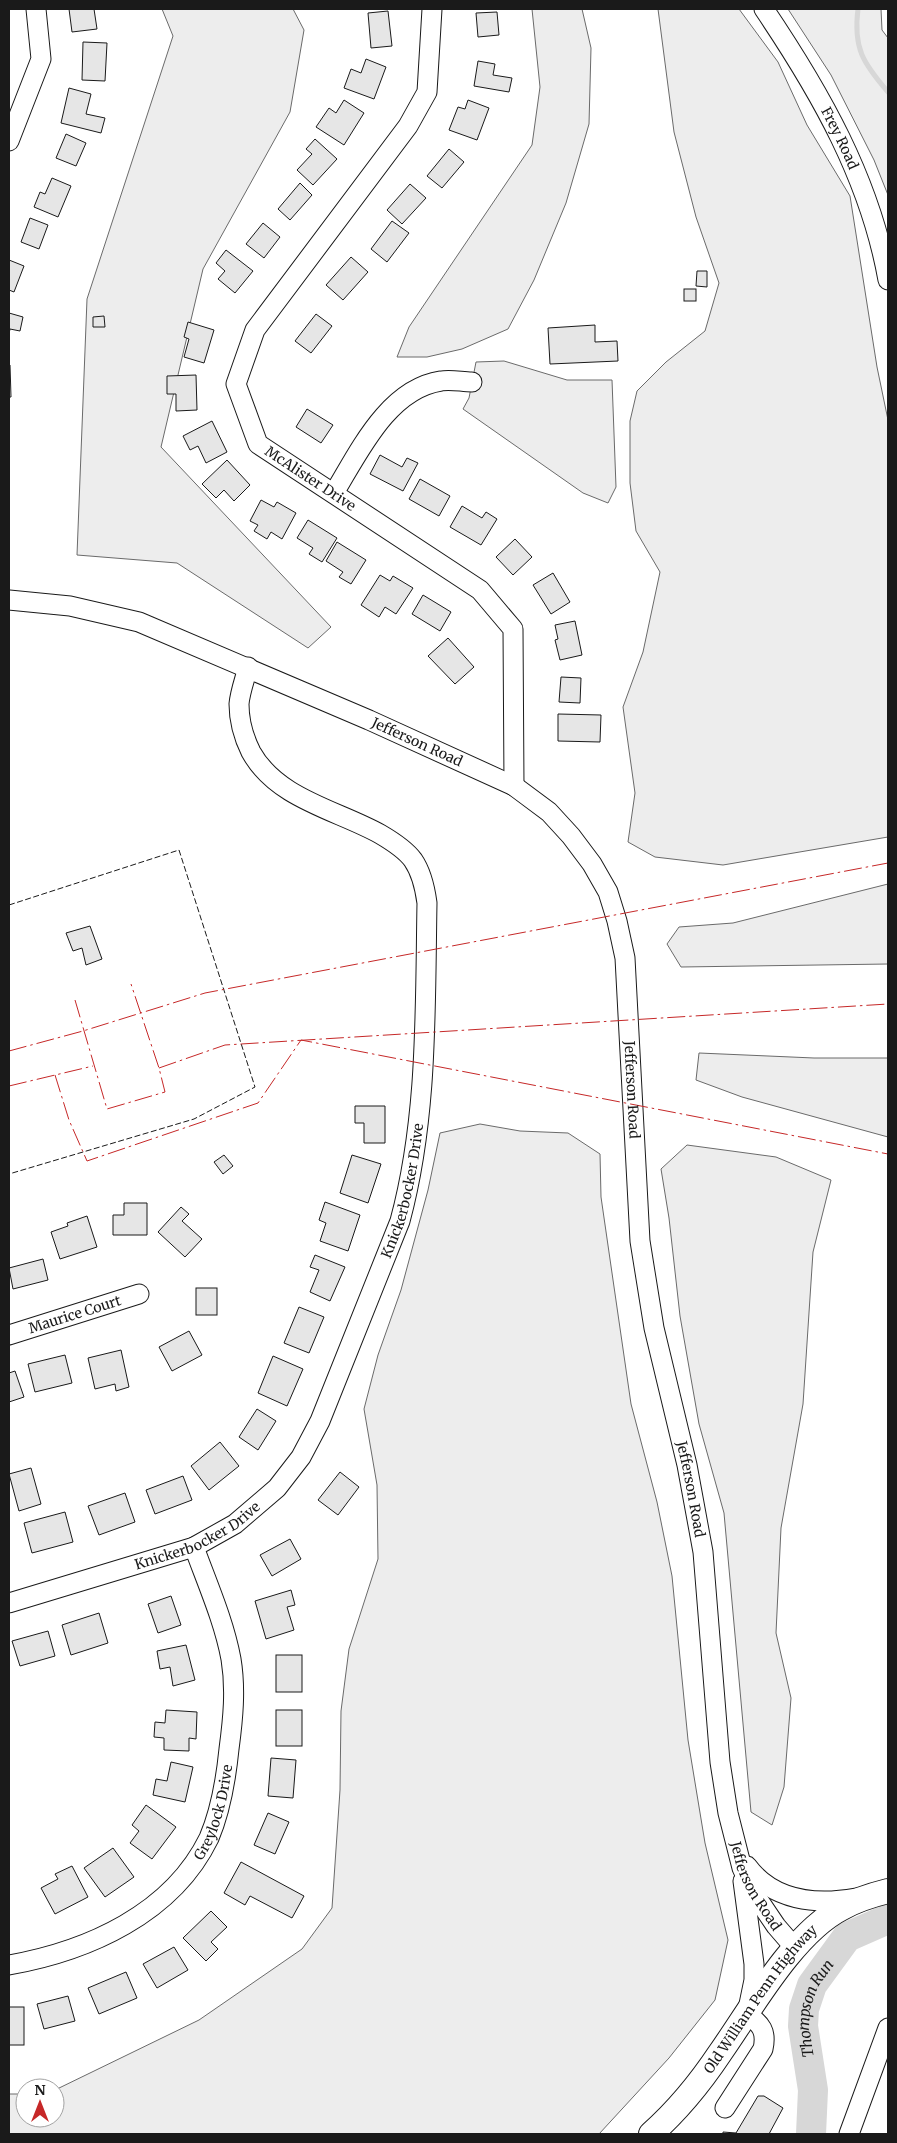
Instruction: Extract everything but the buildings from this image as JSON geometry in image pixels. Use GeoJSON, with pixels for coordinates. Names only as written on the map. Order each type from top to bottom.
{"type":"FeatureCollection","features":[{"type":"Feature","properties":{"kind":"main road","name":"Old William Penn Highway"},"geometry":{"type":"LineString","coordinates":[[651,2134],[693,2091],[795,1948],[819,1924],[840,1908],[877,1894]]}},
{"type":"Feature","properties":{"kind":"street"},"geometry":{"type":"LineString","coordinates":[[9,141],[41,59],[36,9]]}},
{"type":"Feature","properties":{"kind":"street","name":"McAlister Drive"},"geometry":{"type":"LineString","coordinates":[[432,9],[427,92],[408,126],[255,330],[236,384],[258,444],[480,590],[513,628],[514,786]]}},
{"type":"Feature","properties":{"kind":"street","name":"Frey Road"},"geometry":{"type":"LineString","coordinates":[[764,9],[810,79],[836,127],[877,228],[888,280]]}},
{"type":"Feature","properties":{"kind":"street"},"geometry":{"type":"LineString","coordinates":[[334,494],[362,446],[394,404],[416,388],[442,381],[472,382]]}},
{"type":"Feature","properties":{"kind":"street","name":"Jefferson Road"},"geometry":{"type":"LineString","coordinates":[[9,600],[70,606],[105,612],[139,622],[248,667],[514,786],[549,812],[571,836],[592,864],[608,892],[625,958],[640,1241],[654,1328],[688,1465],[702,1544],[720,1762],[728,1813],[738,1855],[753,1892],[776,1926],[795,1948]]}},
{"type":"Feature","properties":{"kind":"street","name":"Knickerbocker Drive"},"geometry":{"type":"LineString","coordinates":[[9,1603],[194,1547],[235,1524],[263,1501],[289,1475],[310,1441],[330,1397],[400,1221],[408,1192],[418,1133],[423,1087],[428,903],[426,891],[418,869],[404,850],[391,840],[290,792],[265,771],[248,745],[240,717],[240,704],[248,667]]}},
{"type":"Feature","properties":{"kind":"street","name":"Maurice Court"},"geometry":{"type":"LineString","coordinates":[[9,1335],[140,1294]]}},
{"type":"Feature","properties":{"kind":"street","name":"Greylock Drive"},"geometry":{"type":"LineString","coordinates":[[9,1965],[50,1955],[95,1940],[134,1920],[165,1896],[180,1881],[209,1837],[222,1798],[228,1761],[233,1719],[232,1673],[223,1628],[194,1547]]}},
{"type":"Feature","properties":{"kind":"street"},"geometry":{"type":"LineString","coordinates":[[738,1855],[765,1884],[779,1892],[797,1898],[819,1902],[877,1894]]}},
{"type":"Feature","properties":{"kind":"street"},"geometry":{"type":"LineString","coordinates":[[725,2108],[763,2050],[765,2039],[764,2030],[760,2024],[747,2014],[754,1980],[754,1964],[738,1855]]}},
{"type":"Feature","properties":{"kind":"street"},"geometry":{"type":"LineString","coordinates":[[849,2134],[888,2028]]}},
{"type":"Feature","properties":{"kind":"shaded area"},"geometry":{"type":"Polygon","coordinates":[[[162,9],[293,9],[304,30],[290,112],[203,269],[161,447],[331,627],[308,648],[177,563],[77,555],[87,299],[173,36],[162,9]]]}},
{"type":"Feature","properties":{"kind":"shaded area"},"geometry":{"type":"Polygon","coordinates":[[[532,9],[582,9],[591,48],[589,124],[566,203],[534,280],[508,329],[462,349],[427,357],[397,357],[409,327],[532,145],[540,87],[532,9]]]}},
{"type":"Feature","properties":{"kind":"shaded area"},"geometry":{"type":"Polygon","coordinates":[[[658,9],[739,9],[778,62],[807,125],[850,196],[877,367],[888,420],[888,837],[723,865],[655,857],[628,842],[635,793],[623,707],[643,652],[660,572],[636,531],[630,483],[630,421],[637,391],[666,362],[705,331],[719,283],[696,217],[674,132],[658,9]]]}},
{"type":"Feature","properties":{"kind":"shaded area"},"geometry":{"type":"Polygon","coordinates":[[[788,9],[881,9],[882,30],[888,38],[888,195],[874,160],[831,75],[788,9]]]}},
{"type":"Feature","properties":{"kind":"shaded area"},"geometry":{"type":"Polygon","coordinates":[[[504,361],[567,380],[612,380],[616,487],[608,503],[583,493],[463,409],[469,398],[476,362],[504,361]]]}},
{"type":"Feature","properties":{"kind":"shaded area"},"geometry":{"type":"Polygon","coordinates":[[[888,884],[888,964],[681,967],[667,944],[679,927],[733,923],[888,884]]]}},
{"type":"Feature","properties":{"kind":"shaded area"},"geometry":{"type":"Polygon","coordinates":[[[699,1053],[814,1058],[888,1058],[888,1137],[742,1097],[696,1080],[699,1053]]]}},
{"type":"Feature","properties":{"kind":"shaded area"},"geometry":{"type":"Polygon","coordinates":[[[480,1124],[520,1131],[568,1133],[600,1154],[601,1197],[631,1404],[657,1502],[672,1576],[688,1740],[705,1843],[728,1940],[715,2000],[669,2058],[599,2134],[9,2134],[9,2094],[15,2094],[15,2128],[65,2128],[65,2085],[199,2020],[302,1949],[332,1908],[340,1790],[341,1711],[349,1649],[378,1559],[377,1485],[364,1409],[378,1355],[401,1290],[428,1190],[440,1133],[480,1124]]]}},
{"type":"Feature","properties":{"kind":"shaded area"},"geometry":{"type":"Polygon","coordinates":[[[687,1145],[776,1157],[831,1180],[813,1252],[803,1404],[781,1528],[776,1633],[791,1698],[784,1787],[772,1825],[751,1812],[724,1513],[699,1424],[680,1316],[669,1218],[661,1169],[687,1145]]]}},
{"type":"Feature","properties":{"kind":"waterway","name":"Thompson Run"},"geometry":{"type":"LineString","coordinates":[[858,9],[857,34],[862,54],[872,72],[888,92]]}},
{"type":"Feature","properties":{"kind":"waterway","name":"Thompson Run"},"geometry":{"type":"LineString","coordinates":[[811,2134],[813,2090],[803,2026],[804,2009],[812,1985],[847,1937],[888,1919]]}},
{"type":"Feature","properties":{"kind":"fence"},"geometry":{"type":"LineString","coordinates":[[9,905],[179,850],[255,1087],[194,1119],[9,1174]]}},
{"type":"Feature","properties":{"kind":"power"},"geometry":{"type":"LineString","coordinates":[[9,1051],[83,1031],[205,993],[888,863]]}},
{"type":"Feature","properties":{"kind":"power"},"geometry":{"type":"LineString","coordinates":[[75,1000],[107,1109],[165,1092],[131,984]]}},
{"type":"Feature","properties":{"kind":"power"},"geometry":{"type":"LineString","coordinates":[[159,1068],[225,1045],[888,1004]]}},
{"type":"Feature","properties":{"kind":"power"},"geometry":{"type":"LineString","coordinates":[[55,1075],[69,1120],[87,1161],[258,1103],[301,1040],[888,1154]]}},
{"type":"Feature","properties":{"kind":"power"},"geometry":{"type":"LineString","coordinates":[[9,1086],[93,1066]]}}]}
